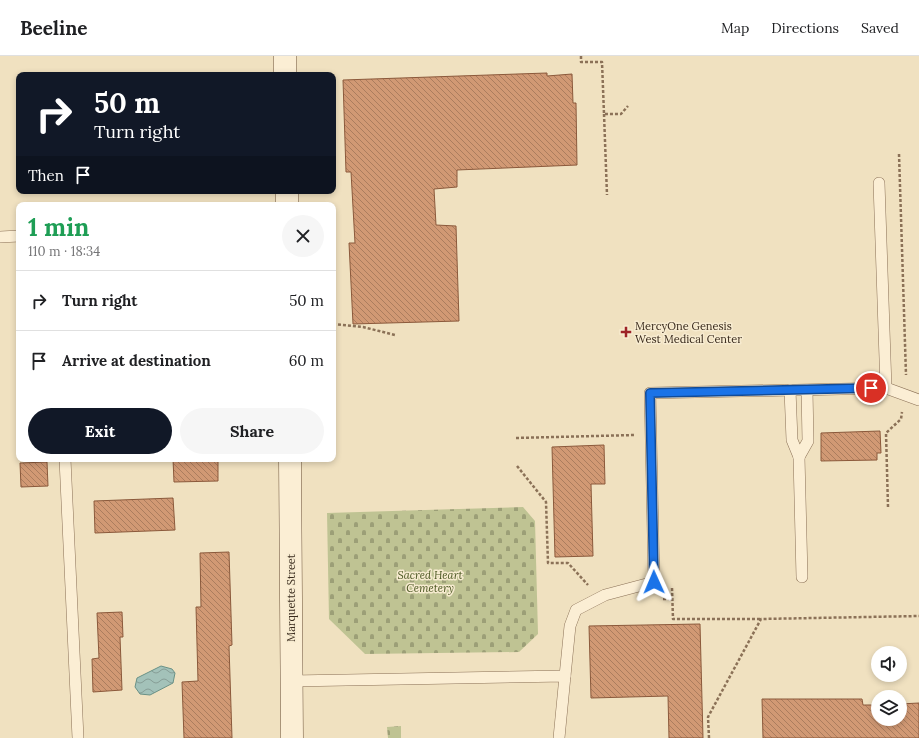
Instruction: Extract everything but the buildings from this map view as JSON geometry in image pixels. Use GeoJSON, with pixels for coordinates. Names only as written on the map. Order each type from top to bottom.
{"type":"FeatureCollection","features":[{"type":"Feature","properties":{"kind":"street"},"geometry":{"type":"LineString","coordinates":[[285,56],[285,72]]}},
{"type":"Feature","properties":{"kind":"street","name":"Marquette Street"},"geometry":{"type":"LineString","coordinates":[[290,462],[292,738]]}},
{"type":"Feature","properties":{"kind":"lane"},"geometry":{"type":"LineString","coordinates":[[879,183],[886,388]]}},
{"type":"Feature","properties":{"kind":"lane"},"geometry":{"type":"LineString","coordinates":[[0,237],[16,236]]}},
{"type":"Feature","properties":{"kind":"lane"},"geometry":{"type":"LineString","coordinates":[[559,738],[570,626],[576,610],[600,598],[654,582],[650,393],[886,388],[919,400]]}},
{"type":"Feature","properties":{"kind":"lane"},"geometry":{"type":"LineString","coordinates":[[790,390],[792,440],[800,457],[802,577]]}},
{"type":"Feature","properties":{"kind":"lane"},"geometry":{"type":"LineString","coordinates":[[800,457],[808,441],[807,390]]}},
{"type":"Feature","properties":{"kind":"lane"},"geometry":{"type":"LineString","coordinates":[[65,462],[78,738]]}},
{"type":"Feature","properties":{"kind":"lane"},"geometry":{"type":"LineString","coordinates":[[292,681],[565,676]]}},
{"type":"Feature","properties":{"kind":"path"},"geometry":{"type":"LineString","coordinates":[[581,56],[581,62],[602,62],[607,195]]}},
{"type":"Feature","properties":{"kind":"path"},"geometry":{"type":"LineString","coordinates":[[604,114],[621,114],[628,106]]}},
{"type":"Feature","properties":{"kind":"path"},"geometry":{"type":"LineString","coordinates":[[336,324],[363,327],[395,335]]}},
{"type":"Feature","properties":{"kind":"path"},"geometry":{"type":"LineString","coordinates":[[517,466],[546,502],[548,563],[568,563],[600,598]]}},
{"type":"Feature","properties":{"kind":"path"},"geometry":{"type":"LineString","coordinates":[[657,599],[672,599]]}},
{"type":"Feature","properties":{"kind":"path"},"geometry":{"type":"LineString","coordinates":[[709,738],[708,717],[761,619],[919,616]]}},
{"type":"Feature","properties":{"kind":"green space","name":"Sacred Heart Cemetery"},"geometry":{"type":"Polygon","coordinates":[[[523,507],[535,521],[538,634],[519,652],[365,654],[329,619],[327,513],[523,507]]]}},
{"type":"Feature","properties":{"kind":"green space"},"geometry":{"type":"Polygon","coordinates":[[[401,726],[401,738],[388,738],[387,727],[401,726]]]}},
{"type":"Feature","properties":{"kind":"water"},"geometry":{"type":"Polygon","coordinates":[[[161,666],[172,669],[175,673],[173,683],[150,695],[140,694],[135,687],[137,678],[161,666]]]}},
{"type":"Feature","properties":{"kind":"place","name":"MercyOne Genesis West Medical Center"},"geometry":{"type":"Point","coordinates":[626,332]}},
{"type":"Feature","properties":{"kind":"route"},"geometry":{"type":"LineString","coordinates":[[654,582],[650,393],[871,388]]}}]}
